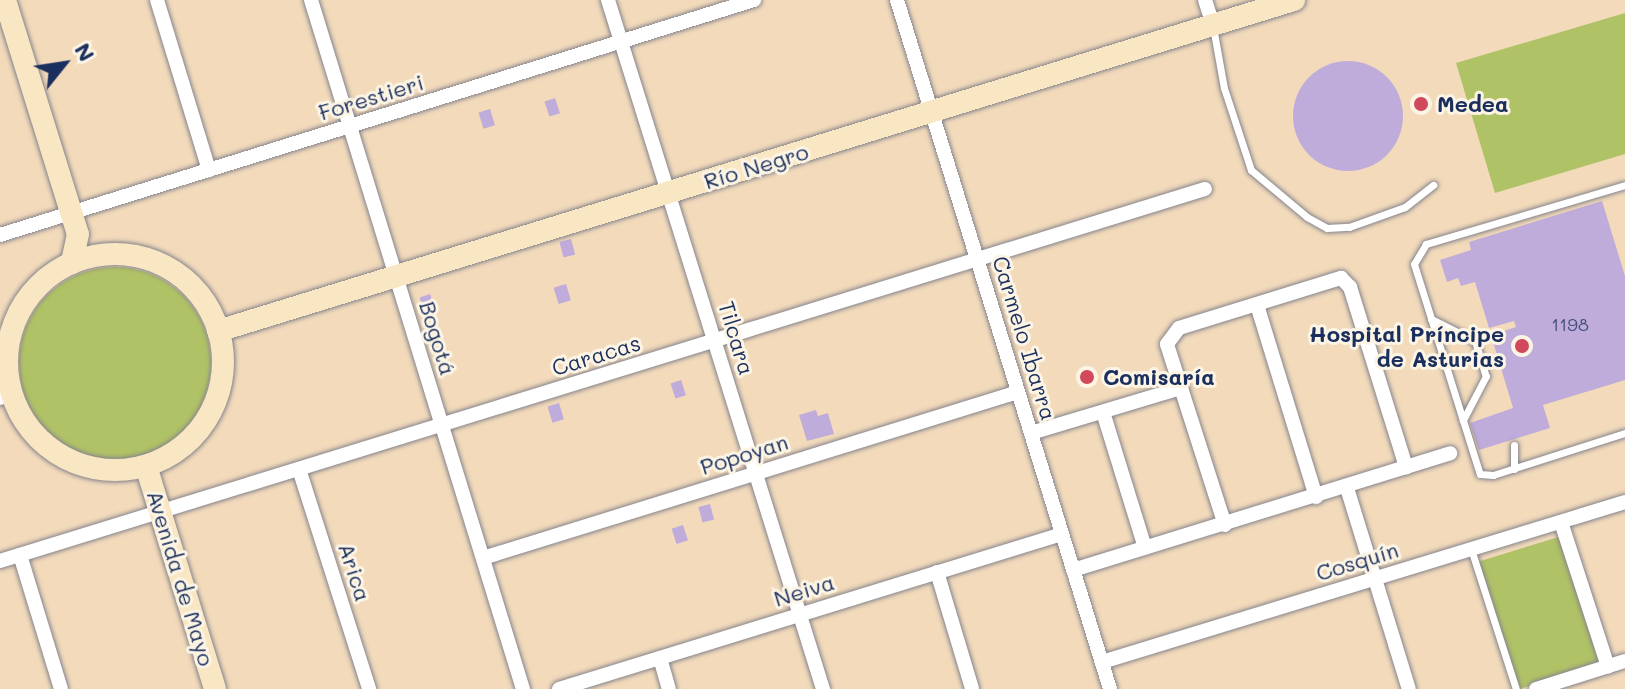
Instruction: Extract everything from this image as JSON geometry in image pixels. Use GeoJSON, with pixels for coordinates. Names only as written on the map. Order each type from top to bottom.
{"type":"FeatureCollection","features":[{"type":"Feature","properties":{"kind":"main road"},"geometry":{"type":"LineString","coordinates":[[5,0],[78,234],[72,263]]}},
{"type":"Feature","properties":{"kind":"main road","name":"Río Negro"},"geometry":{"type":"LineString","coordinates":[[218,331],[1294,0]]}},
{"type":"Feature","properties":{"kind":"main road"},"geometry":{"type":"LineString","coordinates":[[114,254],[169,269],[191,286],[218,331],[223,363],[209,416],[182,446],[146,466],[99,469],[66,458],[37,437],[6,396],[10,339],[20,311],[37,288],[72,263],[114,254]]}},
{"type":"Feature","properties":{"kind":"main road","name":"Avenida de Mayo"},"geometry":{"type":"LineString","coordinates":[[146,466],[215,689]]}},
{"type":"Feature","properties":{"kind":"street"},"geometry":{"type":"LineString","coordinates":[[157,0],[209,170]]}},
{"type":"Feature","properties":{"kind":"street","name":"Bogotá"},"geometry":{"type":"LineString","coordinates":[[311,0],[523,689]]}},
{"type":"Feature","properties":{"kind":"street","name":"Tilcara"},"geometry":{"type":"LineString","coordinates":[[608,0],[823,689]]}},
{"type":"Feature","properties":{"kind":"street","name":"Forestieri"},"geometry":{"type":"LineString","coordinates":[[0,235],[754,0]]}},
{"type":"Feature","properties":{"kind":"street","name":"Carmelo Ibarra"},"geometry":{"type":"LineString","coordinates":[[897,0],[1110,689]]}},
{"type":"Feature","properties":{"kind":"street"},"geometry":{"type":"LineString","coordinates":[[1205,0],[1213,25]]}},
{"type":"Feature","properties":{"kind":"street","name":"Caracas"},"geometry":{"type":"LineString","coordinates":[[0,561],[1205,189]]}},
{"type":"Feature","properties":{"kind":"street"},"geometry":{"type":"LineString","coordinates":[[1225,525],[1167,344],[1171,332],[1336,279],[1346,282],[1406,467]]}},
{"type":"Feature","properties":{"kind":"street"},"geometry":{"type":"LineString","coordinates":[[1257,305],[1316,497]]}},
{"type":"Feature","properties":{"kind":"street"},"geometry":{"type":"LineString","coordinates":[[1031,433],[1181,388]]}},
{"type":"Feature","properties":{"kind":"street","name":"Popoyan"},"geometry":{"type":"LineString","coordinates":[[483,558],[1018,392]]}},
{"type":"Feature","properties":{"kind":"street"},"geometry":{"type":"LineString","coordinates":[[1103,412],[1145,548]]}},
{"type":"Feature","properties":{"kind":"street"},"geometry":{"type":"LineString","coordinates":[[1073,570],[1347,488],[1450,453]]}},
{"type":"Feature","properties":{"kind":"street","name":"Arica"},"geometry":{"type":"LineString","coordinates":[[299,469],[369,689]]}},
{"type":"Feature","properties":{"kind":"street"},"geometry":{"type":"LineString","coordinates":[[1347,488],[1409,689]]}},
{"type":"Feature","properties":{"kind":"street","name":"Cosquín"},"geometry":{"type":"LineString","coordinates":[[1102,662],[1625,502]]}},
{"type":"Feature","properties":{"kind":"street"},"geometry":{"type":"LineString","coordinates":[[1561,522],[1608,667]]}},
{"type":"Feature","properties":{"kind":"street","name":"Neiva"},"geometry":{"type":"LineString","coordinates":[[559,689],[1062,534]]}},
{"type":"Feature","properties":{"kind":"street"},"geometry":{"type":"LineString","coordinates":[[20,555],[61,689]]}},
{"type":"Feature","properties":{"kind":"street"},"geometry":{"type":"LineString","coordinates":[[937,572],[972,689]]}},
{"type":"Feature","properties":{"kind":"street"},"geometry":{"type":"LineString","coordinates":[[660,658],[669,689]]}},
{"type":"Feature","properties":{"kind":"street"},"geometry":{"type":"LineString","coordinates":[[1536,689],[1625,661]]}},
{"type":"Feature","properties":{"kind":"lane"},"geometry":{"type":"LineString","coordinates":[[1213,25],[1224,88],[1251,170],[1307,217],[1327,228],[1349,227],[1405,207],[1433,185]]}},
{"type":"Feature","properties":{"kind":"lane"},"geometry":{"type":"LineString","coordinates":[[1625,185],[1420,247],[1414,264],[1480,474],[1514,469],[1625,433]]}},
{"type":"Feature","properties":{"kind":"lane"},"geometry":{"type":"LineString","coordinates":[[1431,319],[1475,341],[1486,376],[1463,420]]}},
{"type":"Feature","properties":{"kind":"lane"},"geometry":{"type":"LineString","coordinates":[[1514,445],[1514,469]]}},
{"type":"Feature","properties":{"kind":"lane"},"geometry":{"type":"LineString","coordinates":[[1471,549],[1516,689]]}},
{"type":"Feature","properties":{"kind":"green space"},"geometry":{"type":"Polygon","coordinates":[[[1625,13],[1625,154],[1495,193],[1456,63],[1625,13]]]}},
{"type":"Feature","properties":{"kind":"green space"},"geometry":{"type":"Polygon","coordinates":[[[115,267],[134,268],[152,274],[183,295],[204,326],[210,344],[210,382],[204,400],[183,431],[152,452],[134,458],[115,459],[96,458],[78,452],[47,431],[26,400],[20,382],[19,363],[20,344],[26,326],[47,295],[78,274],[96,268],[115,267]]]}},
{"type":"Feature","properties":{"kind":"green space"},"geometry":{"type":"Polygon","coordinates":[[[1562,536],[1601,664],[1518,689],[1479,561],[1562,536]]]}},
{"type":"Feature","properties":{"kind":"building"},"geometry":{"type":"Polygon","coordinates":[[[1348,61],[1369,65],[1387,77],[1399,95],[1403,116],[1399,137],[1387,155],[1369,167],[1348,171],[1327,167],[1309,155],[1297,137],[1293,116],[1297,95],[1309,77],[1327,65],[1348,61]]]}},
{"type":"Feature","properties":{"kind":"building"},"geometry":{"type":"Polygon","coordinates":[[[555,98],[560,113],[549,117],[545,101],[555,98]]]}},
{"type":"Feature","properties":{"kind":"building"},"geometry":{"type":"Polygon","coordinates":[[[490,109],[495,125],[483,129],[479,113],[490,109]]]}},
{"type":"Feature","properties":{"kind":"building"},"geometry":{"type":"Polygon","coordinates":[[[1602,201],[1625,276],[1625,380],[1543,405],[1550,428],[1479,450],[1470,423],[1513,408],[1491,335],[1516,327],[1514,321],[1489,328],[1475,282],[1461,286],[1458,278],[1447,282],[1440,260],[1471,250],[1469,242],[1602,201]]]}},
{"type":"Feature","properties":{"kind":"building"},"geometry":{"type":"Polygon","coordinates":[[[571,239],[575,254],[564,258],[559,242],[571,239]]]}},
{"type":"Feature","properties":{"kind":"building"},"geometry":{"type":"Polygon","coordinates":[[[566,284],[571,300],[559,304],[554,288],[566,284]]]}},
{"type":"Feature","properties":{"kind":"building"},"geometry":{"type":"Polygon","coordinates":[[[430,294],[435,309],[424,313],[420,297],[430,294]]]}},
{"type":"Feature","properties":{"kind":"building"},"geometry":{"type":"Polygon","coordinates":[[[681,380],[686,395],[675,399],[671,383],[681,380]]]}},
{"type":"Feature","properties":{"kind":"building"},"geometry":{"type":"Polygon","coordinates":[[[559,403],[564,419],[552,423],[548,407],[559,403]]]}},
{"type":"Feature","properties":{"kind":"building"},"geometry":{"type":"Polygon","coordinates":[[[816,410],[818,416],[828,413],[834,434],[807,441],[799,415],[816,410]]]}},
{"type":"Feature","properties":{"kind":"building"},"geometry":{"type":"Polygon","coordinates":[[[710,504],[714,519],[703,523],[698,507],[710,504]]]}},
{"type":"Feature","properties":{"kind":"building"},"geometry":{"type":"Polygon","coordinates":[[[683,525],[688,540],[677,544],[672,529],[683,525]]]}},
{"type":"Feature","properties":{"kind":"place","name":"Medea"},"geometry":{"type":"Point","coordinates":[1421,104]}},
{"type":"Feature","properties":{"kind":"place","name":"Hospital Príncipe de Asturias"},"geometry":{"type":"Point","coordinates":[1522,346]}},
{"type":"Feature","properties":{"kind":"place","name":"Comisaría"},"geometry":{"type":"Point","coordinates":[1087,377]}}]}
